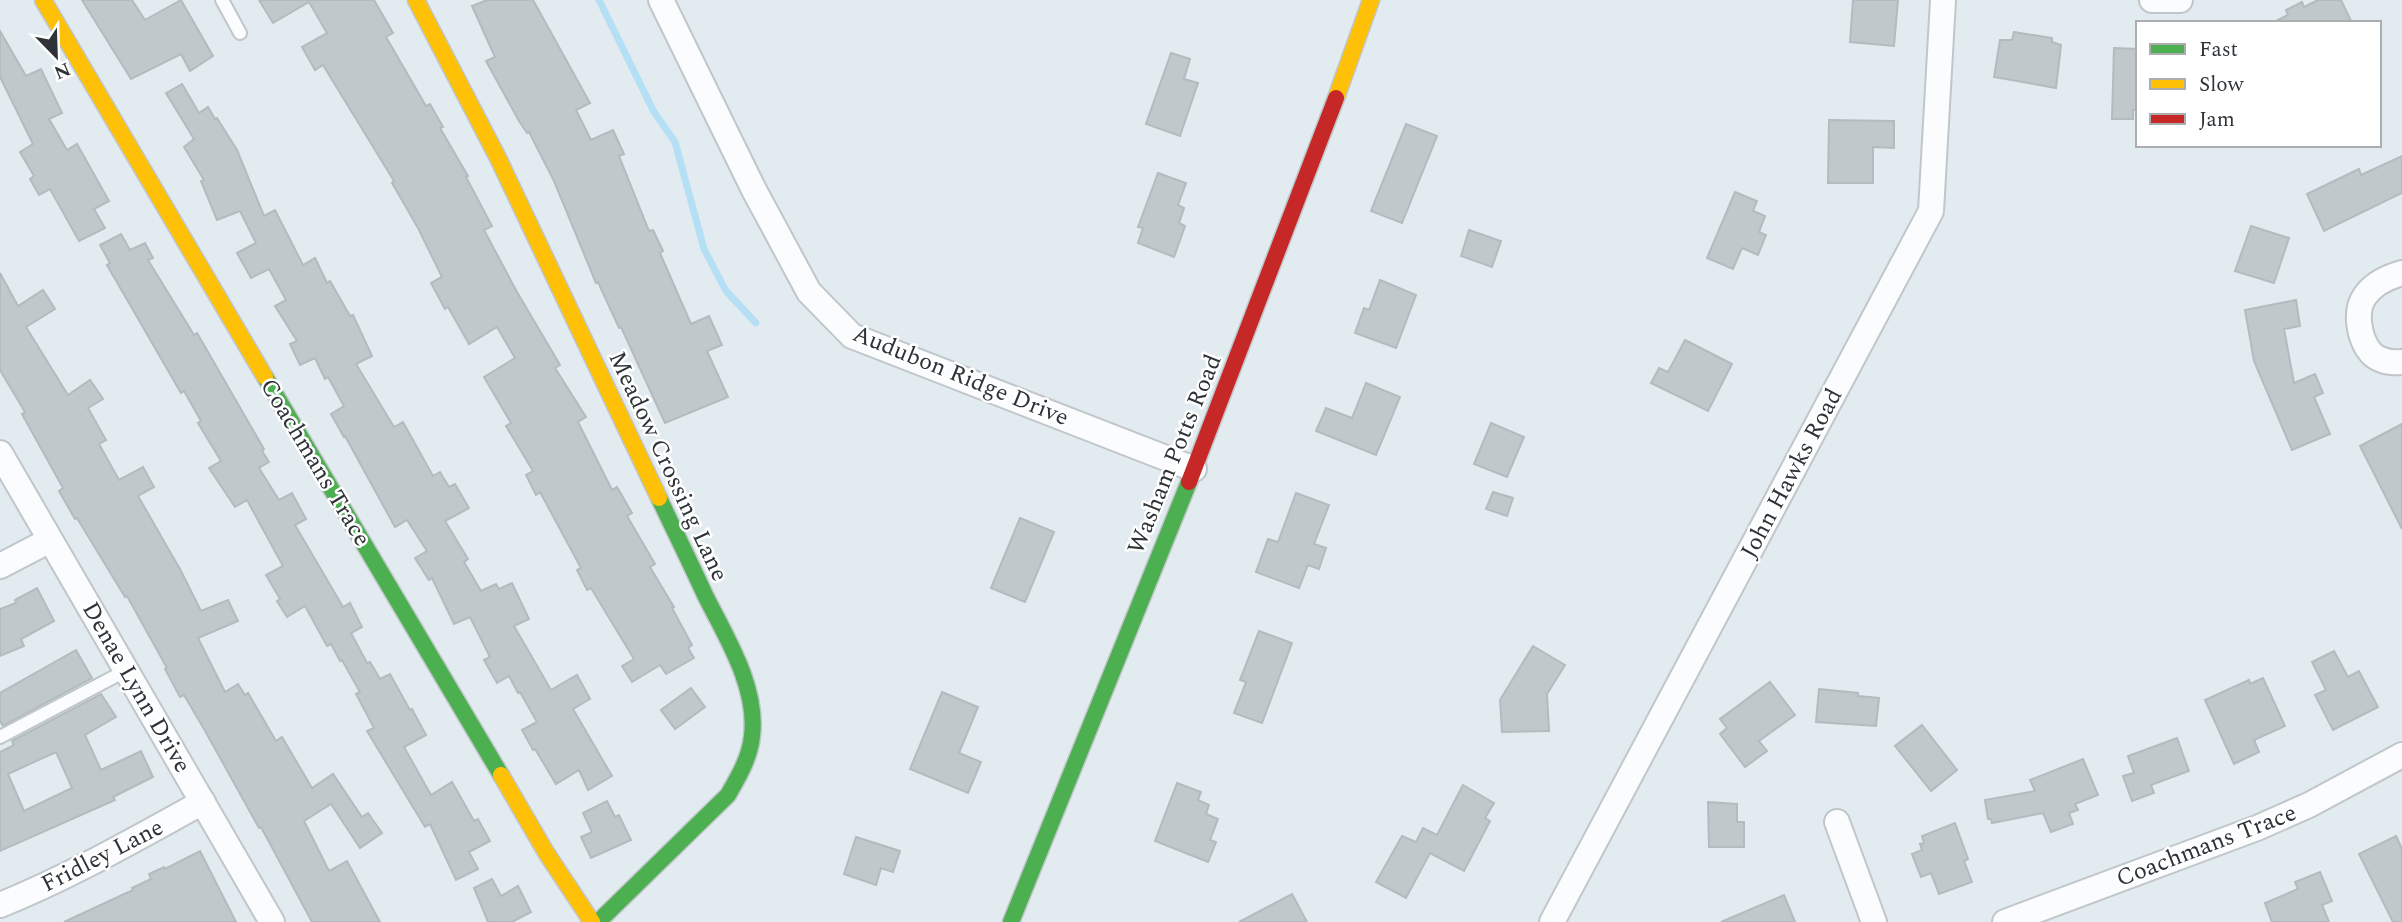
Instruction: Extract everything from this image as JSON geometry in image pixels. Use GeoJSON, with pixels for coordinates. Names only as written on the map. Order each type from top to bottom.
{"type":"FeatureCollection","features":[{"type":"Feature","properties":{"kind":"street","name":"Coachmans Trace"},"geometry":{"type":"LineString","coordinates":[[43,0],[547,854],[592,922]]}},
{"type":"Feature","properties":{"kind":"street","name":"Audubon Ridge Drive"},"geometry":{"type":"LineString","coordinates":[[661,0],[754,190],[809,292],[852,336],[1194,469]]}},
{"type":"Feature","properties":{"kind":"street","name":"Washam Potts Road"},"geometry":{"type":"LineString","coordinates":[[1011,922],[1194,469],[1371,0]]}},
{"type":"Feature","properties":{"kind":"street","name":"John Hawks Road"},"geometry":{"type":"LineString","coordinates":[[1552,922],[1931,211],[1943,0]]}},
{"type":"Feature","properties":{"kind":"street"},"geometry":{"type":"LineString","coordinates":[[2152,0],[2180,0]]}},
{"type":"Feature","properties":{"kind":"street","name":"Meadow Crossing Lane"},"geometry":{"type":"LineString","coordinates":[[418,1],[592,355],[728,641],[753,704],[754,729],[750,751],[740,776],[728,795],[598,922]]}},
{"type":"Feature","properties":{"kind":"street"},"geometry":{"type":"LineString","coordinates":[[2402,274],[2380,282],[2364,296],[2358,316],[2361,333],[2371,353],[2385,361],[2402,362]]}},
{"type":"Feature","properties":{"kind":"street","name":"Denae Lynn Drive"},"geometry":{"type":"LineString","coordinates":[[0,453],[272,922]]}},
{"type":"Feature","properties":{"kind":"street"},"geometry":{"type":"LineString","coordinates":[[0,566],[50,540]]}},
{"type":"Feature","properties":{"kind":"street","name":"Coachmans Trace"},"geometry":{"type":"LineString","coordinates":[[2005,922],[2257,828],[2309,805],[2402,755]]}},
{"type":"Feature","properties":{"kind":"street","name":"Fridley Lane"},"geometry":{"type":"LineString","coordinates":[[0,905],[71,872],[203,802]]}},
{"type":"Feature","properties":{"kind":"street"},"geometry":{"type":"LineString","coordinates":[[1837,822],[1874,922]]}},
{"type":"Feature","properties":{"kind":"lane"},"geometry":{"type":"LineString","coordinates":[[222,0],[240,33]]}},
{"type":"Feature","properties":{"kind":"lane"},"geometry":{"type":"LineString","coordinates":[[0,737],[127,670]]}},
{"type":"Feature","properties":{"kind":"building"},"geometry":{"type":"Polygon","coordinates":[[[82,0],[132,0],[145,20],[181,0],[213,56],[190,71],[181,54],[131,79],[82,0]]]}},
{"type":"Feature","properties":{"kind":"building"},"geometry":{"type":"Polygon","coordinates":[[[259,0],[374,0],[393,33],[386,37],[426,106],[430,104],[443,127],[440,128],[468,176],[466,177],[492,226],[484,230],[560,365],[555,368],[586,417],[578,422],[612,490],[617,487],[632,513],[627,516],[655,564],[650,567],[674,607],[672,608],[692,645],[688,648],[694,658],[666,674],[660,665],[632,682],[622,666],[634,659],[591,588],[587,590],[577,570],[581,568],[540,492],[536,495],[526,475],[533,471],[506,426],[511,423],[484,377],[515,358],[497,327],[469,344],[448,307],[445,309],[431,283],[442,277],[392,183],[394,181],[323,65],[315,70],[302,47],[327,33],[309,2],[273,23],[259,0]]]}},
{"type":"Feature","properties":{"kind":"building"},"geometry":{"type":"Polygon","coordinates":[[[487,0],[533,0],[590,103],[576,110],[591,140],[613,130],[624,154],[619,156],[649,231],[653,230],[663,251],[660,253],[691,324],[709,316],[722,345],[707,351],[728,397],[665,423],[621,327],[619,328],[598,282],[596,283],[554,181],[529,132],[527,133],[519,121],[486,61],[495,57],[472,6],[487,0]]]}},
{"type":"Feature","properties":{"kind":"building"},"geometry":{"type":"Polygon","coordinates":[[[1853,0],[1898,0],[1894,46],[1850,42],[1853,0]]]}},
{"type":"Feature","properties":{"kind":"building"},"geometry":{"type":"Polygon","coordinates":[[[2318,0],[2341,0],[2351,21],[2276,21],[2288,15],[2286,10],[2302,2],[2304,7],[2318,0]]]}},
{"type":"Feature","properties":{"kind":"building"},"geometry":{"type":"Polygon","coordinates":[[[0,31],[26,76],[41,69],[62,113],[49,119],[67,150],[77,144],[109,201],[94,209],[105,228],[79,241],[50,189],[39,195],[30,179],[34,176],[20,152],[33,144],[0,77],[0,31]]]}},
{"type":"Feature","properties":{"kind":"building"},"geometry":{"type":"Polygon","coordinates":[[[2014,32],[2052,38],[2052,42],[2061,45],[2056,88],[1994,77],[2000,40],[2012,40],[2014,32]]]}},
{"type":"Feature","properties":{"kind":"building"},"geometry":{"type":"Polygon","coordinates":[[[2114,48],[2136,49],[2136,110],[2133,110],[2133,119],[2112,119],[2114,48]]]}},
{"type":"Feature","properties":{"kind":"building"},"geometry":{"type":"Polygon","coordinates":[[[1171,53],[1190,59],[1184,79],[1198,83],[1180,136],[1146,124],[1171,53]]]}},
{"type":"Feature","properties":{"kind":"building"},"geometry":{"type":"Polygon","coordinates":[[[182,84],[199,113],[208,107],[237,150],[264,216],[275,210],[303,265],[315,258],[327,283],[330,281],[350,316],[353,315],[372,356],[356,364],[394,427],[403,422],[433,476],[440,472],[449,487],[455,484],[469,508],[445,521],[468,559],[464,562],[481,591],[496,584],[499,589],[512,583],[529,619],[514,626],[551,690],[577,675],[590,699],[573,709],[612,776],[588,790],[579,770],[556,784],[522,730],[537,722],[520,692],[518,693],[509,676],[497,683],[484,660],[490,657],[470,617],[454,624],[432,578],[429,580],[415,558],[427,551],[407,520],[395,527],[331,414],[344,406],[328,377],[325,379],[315,358],[300,365],[290,344],[297,341],[275,306],[286,300],[269,269],[251,278],[237,253],[256,243],[240,211],[217,220],[201,181],[204,180],[184,147],[194,139],[166,93],[182,84]]]}},
{"type":"Feature","properties":{"kind":"building"},"geometry":{"type":"Polygon","coordinates":[[[1829,120],[1894,121],[1894,148],[1873,147],[1873,183],[1828,183],[1829,120]]]}},
{"type":"Feature","properties":{"kind":"building"},"geometry":{"type":"Polygon","coordinates":[[[1406,124],[1437,136],[1402,223],[1371,211],[1406,124]]]}},
{"type":"Feature","properties":{"kind":"building"},"geometry":{"type":"Polygon","coordinates":[[[2402,156],[2402,193],[2324,231],[2307,194],[2359,169],[2361,175],[2402,156]]]}},
{"type":"Feature","properties":{"kind":"building"},"geometry":{"type":"Polygon","coordinates":[[[1158,173],[1186,183],[1178,205],[1184,208],[1179,223],[1185,226],[1174,257],[1138,243],[1143,228],[1138,227],[1158,173]]]}},
{"type":"Feature","properties":{"kind":"building"},"geometry":{"type":"Polygon","coordinates":[[[1735,192],[1757,201],[1753,211],[1765,216],[1759,232],[1766,235],[1758,255],[1742,248],[1733,269],[1707,258],[1735,192]]]}},
{"type":"Feature","properties":{"kind":"building"},"geometry":{"type":"Polygon","coordinates":[[[2251,226],[2289,238],[2274,283],[2235,271],[2251,226]]]}},
{"type":"Feature","properties":{"kind":"building"},"geometry":{"type":"Polygon","coordinates":[[[1469,230],[1501,241],[1492,267],[1461,256],[1469,230]]]}},
{"type":"Feature","properties":{"kind":"building"},"geometry":{"type":"Polygon","coordinates":[[[121,234],[130,250],[145,243],[153,258],[148,260],[194,335],[197,333],[264,449],[262,451],[269,462],[259,468],[279,500],[292,493],[306,519],[295,525],[343,607],[350,603],[362,627],[351,633],[367,663],[370,662],[380,679],[390,674],[410,710],[412,709],[426,735],[404,747],[431,795],[452,782],[474,821],[478,819],[490,841],[469,852],[478,869],[456,880],[430,824],[425,827],[367,731],[374,728],[356,694],[360,692],[342,660],[340,661],[331,644],[327,646],[305,606],[287,617],[277,601],[280,599],[266,575],[283,566],[247,500],[235,507],[209,468],[221,461],[198,423],[201,421],[184,391],[181,393],[107,265],[110,263],[100,245],[121,234]]]}},
{"type":"Feature","properties":{"kind":"building"},"geometry":{"type":"Polygon","coordinates":[[[0,273],[18,306],[43,290],[55,309],[26,327],[68,395],[90,380],[103,399],[88,408],[106,440],[99,444],[119,480],[143,467],[154,487],[138,496],[201,611],[228,600],[238,621],[198,638],[225,692],[238,684],[245,695],[248,693],[276,741],[282,737],[312,788],[333,774],[362,817],[368,813],[382,833],[360,848],[331,804],[304,821],[329,871],[347,861],[380,922],[312,922],[204,729],[184,695],[180,697],[127,596],[125,597],[77,518],[75,519],[59,491],[63,488],[22,414],[25,412],[0,370],[0,273]]]}},
{"type":"Feature","properties":{"kind":"building"},"geometry":{"type":"Polygon","coordinates":[[[1380,280],[1416,295],[1396,348],[1355,333],[1364,308],[1369,310],[1380,280]]]}},
{"type":"Feature","properties":{"kind":"building"},"geometry":{"type":"Polygon","coordinates":[[[2296,300],[2300,326],[2284,329],[2294,383],[2315,374],[2323,393],[2314,397],[2330,434],[2292,450],[2254,361],[2245,310],[2296,300]]]}},
{"type":"Feature","properties":{"kind":"building"},"geometry":{"type":"Polygon","coordinates":[[[1685,340],[1732,364],[1708,411],[1651,383],[1659,368],[1668,372],[1685,340]]]}},
{"type":"Feature","properties":{"kind":"building"},"geometry":{"type":"Polygon","coordinates":[[[1366,383],[1400,397],[1376,455],[1316,431],[1326,408],[1352,418],[1366,383]]]}},
{"type":"Feature","properties":{"kind":"building"},"geometry":{"type":"Polygon","coordinates":[[[1491,423],[1524,437],[1507,477],[1474,464],[1491,423]]]}},
{"type":"Feature","properties":{"kind":"building"},"geometry":{"type":"Polygon","coordinates":[[[2402,424],[2402,529],[2360,446],[2402,424]]]}},
{"type":"Feature","properties":{"kind":"building"},"geometry":{"type":"Polygon","coordinates":[[[1493,492],[1513,498],[1507,516],[1486,509],[1493,492]]]}},
{"type":"Feature","properties":{"kind":"building"},"geometry":{"type":"Polygon","coordinates":[[[1296,493],[1329,505],[1314,544],[1326,548],[1319,569],[1308,565],[1299,588],[1256,572],[1268,539],[1278,542],[1296,493]]]}},
{"type":"Feature","properties":{"kind":"building"},"geometry":{"type":"Polygon","coordinates":[[[1020,518],[1054,532],[1025,602],[991,588],[1020,518]]]}},
{"type":"Feature","properties":{"kind":"building"},"geometry":{"type":"Polygon","coordinates":[[[37,588],[54,621],[21,639],[24,646],[0,656],[0,609],[16,603],[15,600],[37,588]]]}},
{"type":"Feature","properties":{"kind":"building"},"geometry":{"type":"Polygon","coordinates":[[[1259,631],[1292,643],[1262,723],[1234,713],[1246,682],[1240,680],[1259,631]]]}},
{"type":"Feature","properties":{"kind":"building"},"geometry":{"type":"Polygon","coordinates":[[[1533,646],[1565,665],[1547,694],[1549,731],[1502,732],[1500,700],[1533,646]]]}},
{"type":"Feature","properties":{"kind":"building"},"geometry":{"type":"Polygon","coordinates":[[[76,650],[92,678],[3,726],[0,721],[0,693],[76,650]]]}},
{"type":"Feature","properties":{"kind":"building"},"geometry":{"type":"Polygon","coordinates":[[[2334,651],[2348,677],[2359,671],[2378,707],[2333,730],[2315,695],[2326,690],[2312,662],[2334,651]]]}},
{"type":"Feature","properties":{"kind":"building"},"geometry":{"type":"Polygon","coordinates":[[[2263,678],[2285,726],[2254,740],[2259,752],[2234,764],[2205,700],[2249,680],[2250,684],[2263,678]]]}},
{"type":"Feature","properties":{"kind":"building"},"geometry":{"type":"Polygon","coordinates":[[[1770,682],[1795,715],[1759,741],[1767,751],[1745,767],[1720,734],[1727,728],[1720,719],[1770,682]]]}},
{"type":"Feature","properties":{"kind":"building"},"geometry":{"type":"Polygon","coordinates":[[[691,688],[705,707],[675,729],[661,710],[691,688]]]}},
{"type":"Feature","properties":{"kind":"building"},"geometry":{"type":"Polygon","coordinates":[[[1819,689],[1879,698],[1876,726],[1816,722],[1819,689]]]}},
{"type":"Feature","properties":{"kind":"building"},"geometry":{"type":"Polygon","coordinates":[[[942,692],[978,707],[959,753],[981,762],[968,793],[910,769],[942,692]]]}},
{"type":"Feature","properties":{"kind":"building"},"geometry":{"type":"Polygon","coordinates":[[[101,694],[116,717],[85,735],[101,770],[141,751],[153,777],[113,797],[115,800],[0,851],[0,752],[14,745],[12,741],[101,694]],[[56,752],[8,774],[24,811],[72,788],[56,752]]]}},
{"type":"Feature","properties":{"kind":"building"},"geometry":{"type":"Polygon","coordinates":[[[1922,725],[1957,770],[1931,791],[1895,746],[1922,725]]]}},
{"type":"Feature","properties":{"kind":"building"},"geometry":{"type":"Polygon","coordinates":[[[2177,738],[2189,771],[2151,785],[2154,793],[2132,801],[2123,776],[2134,773],[2128,756],[2177,738]]]}},
{"type":"Feature","properties":{"kind":"building"},"geometry":{"type":"Polygon","coordinates":[[[2083,759],[2098,795],[2075,804],[2078,810],[2069,813],[2073,824],[2051,832],[2043,813],[1992,823],[1991,819],[1988,819],[1985,800],[2035,791],[2030,780],[2083,759]]]}},
{"type":"Feature","properties":{"kind":"building"},"geometry":{"type":"Polygon","coordinates":[[[1177,783],[1201,792],[1198,800],[1209,805],[1206,814],[1218,819],[1210,840],[1216,842],[1208,862],[1155,841],[1177,783]]]}},
{"type":"Feature","properties":{"kind":"building"},"geometry":{"type":"Polygon","coordinates":[[[1463,785],[1494,803],[1485,818],[1490,821],[1464,871],[1430,853],[1406,898],[1376,882],[1402,836],[1416,842],[1423,828],[1437,835],[1463,785]]]}},
{"type":"Feature","properties":{"kind":"building"},"geometry":{"type":"Polygon","coordinates":[[[607,801],[615,817],[619,815],[631,840],[591,858],[581,837],[592,832],[583,813],[607,801]]]}},
{"type":"Feature","properties":{"kind":"building"},"geometry":{"type":"Polygon","coordinates":[[[1708,802],[1737,804],[1737,822],[1744,822],[1744,847],[1709,847],[1708,802]]]}},
{"type":"Feature","properties":{"kind":"building"},"geometry":{"type":"Polygon","coordinates":[[[1955,823],[1968,859],[1964,861],[1972,882],[1939,894],[1931,873],[1921,877],[1912,854],[1922,850],[1922,836],[1955,823]]]}},
{"type":"Feature","properties":{"kind":"building"},"geometry":{"type":"Polygon","coordinates":[[[2396,836],[2402,849],[2402,922],[2393,922],[2359,854],[2396,836]]]}},
{"type":"Feature","properties":{"kind":"building"},"geometry":{"type":"Polygon","coordinates":[[[856,837],[900,851],[893,872],[881,868],[876,885],[844,874],[856,837]]]}},
{"type":"Feature","properties":{"kind":"building"},"geometry":{"type":"Polygon","coordinates":[[[200,851],[236,922],[64,922],[133,890],[132,888],[151,879],[149,874],[200,851]]]}},
{"type":"Feature","properties":{"kind":"building"},"geometry":{"type":"Polygon","coordinates":[[[2320,872],[2332,901],[2322,905],[2329,922],[2272,922],[2265,903],[2298,889],[2295,882],[2320,872]]]}},
{"type":"Feature","properties":{"kind":"building"},"geometry":{"type":"Polygon","coordinates":[[[492,879],[501,896],[518,886],[531,912],[512,922],[488,922],[474,888],[492,879]]]}},
{"type":"Feature","properties":{"kind":"building"},"geometry":{"type":"Polygon","coordinates":[[[1292,894],[1307,922],[1239,922],[1292,894]]]}},
{"type":"Feature","properties":{"kind":"building"},"geometry":{"type":"Polygon","coordinates":[[[1784,895],[1795,922],[1721,922],[1784,895]]]}},
{"type":"Feature","properties":{"kind":"waterway"},"geometry":{"type":"LineString","coordinates":[[599,0],[654,112],[675,142],[704,249],[726,291],[756,323]]}},
{"type":"Feature","properties":{"kind":"traffic: fast"},"geometry":{"type":"LineString","coordinates":[[265,377],[501,775]]}},
{"type":"Feature","properties":{"kind":"traffic: fast"},"geometry":{"type":"LineString","coordinates":[[1011,922],[1189,482]]}},
{"type":"Feature","properties":{"kind":"traffic: fast"},"geometry":{"type":"LineString","coordinates":[[598,922],[728,795],[740,774],[751,744],[753,718],[739,663],[659,498]]}},
{"type":"Feature","properties":{"kind":"traffic: slow"},"geometry":{"type":"LineString","coordinates":[[43,0],[265,377]]}},
{"type":"Feature","properties":{"kind":"traffic: slow"},"geometry":{"type":"LineString","coordinates":[[416,0],[498,158],[659,498]]}},
{"type":"Feature","properties":{"kind":"traffic: slow"},"geometry":{"type":"LineString","coordinates":[[1336,98],[1371,0]]}},
{"type":"Feature","properties":{"kind":"traffic: slow"},"geometry":{"type":"LineString","coordinates":[[501,775],[547,854],[592,922]]}},
{"type":"Feature","properties":{"kind":"traffic: jam"},"geometry":{"type":"LineString","coordinates":[[1189,482],[1336,98]]}}]}
